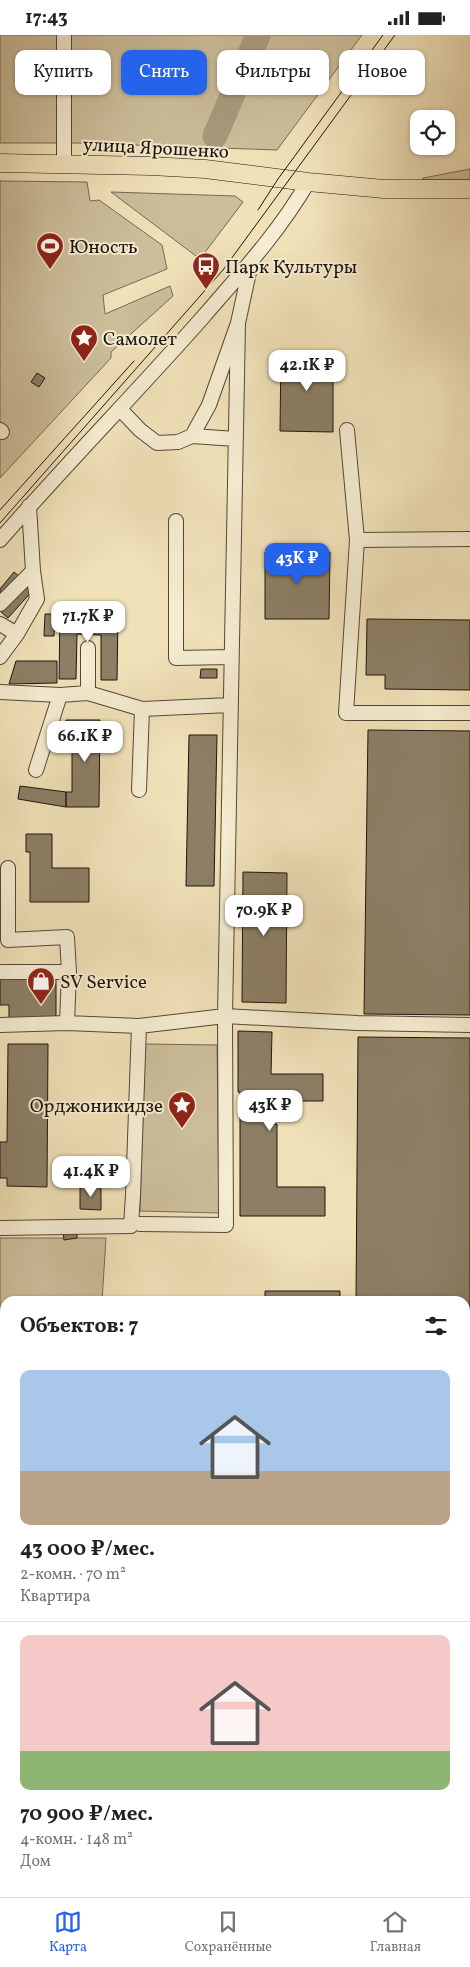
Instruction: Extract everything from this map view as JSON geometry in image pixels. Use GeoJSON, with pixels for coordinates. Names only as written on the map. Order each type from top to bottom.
{"type":"FeatureCollection","features":[{"type":"Feature","properties":{"kind":"main road","name":"улица Ярошенко"},"geometry":{"type":"LineString","coordinates":[[0,163],[64,163],[205,169],[308,183],[384,189],[470,189]]}},
{"type":"Feature","properties":{"kind":"street"},"geometry":{"type":"LineString","coordinates":[[64,38],[64,163]]}},
{"type":"Feature","properties":{"kind":"street"},"geometry":{"type":"LineString","coordinates":[[0,540],[252,261],[284,222],[308,183]]}},
{"type":"Feature","properties":{"kind":"street"},"geometry":{"type":"LineString","coordinates":[[192,436],[209,405],[238,323],[252,261]]}},
{"type":"Feature","properties":{"kind":"street"},"geometry":{"type":"LineString","coordinates":[[0,1228],[226,1225],[225,1016],[238,323]]}},
{"type":"Feature","properties":{"kind":"street"},"geometry":{"type":"LineString","coordinates":[[120,409],[140,430],[157,443],[178,442],[192,436],[236,439]]}},
{"type":"Feature","properties":{"kind":"street"},"geometry":{"type":"LineString","coordinates":[[347,430],[357,540],[346,713],[470,713]]}},
{"type":"Feature","properties":{"kind":"street"},"geometry":{"type":"LineString","coordinates":[[0,657],[37,599],[33,571],[29,507]]}},
{"type":"Feature","properties":{"kind":"street"},"geometry":{"type":"LineString","coordinates":[[176,521],[176,658],[231,657]]}},
{"type":"Feature","properties":{"kind":"street"},"geometry":{"type":"LineString","coordinates":[[357,540],[470,539]]}},
{"type":"Feature","properties":{"kind":"street"},"geometry":{"type":"LineString","coordinates":[[0,604],[33,571]]}},
{"type":"Feature","properties":{"kind":"street"},"geometry":{"type":"LineString","coordinates":[[0,624],[17,633]]}},
{"type":"Feature","properties":{"kind":"street"},"geometry":{"type":"LineString","coordinates":[[88,648],[88,693]]}},
{"type":"Feature","properties":{"kind":"street"},"geometry":{"type":"LineString","coordinates":[[0,692],[60,695],[88,693],[142,709],[230,705]]}},
{"type":"Feature","properties":{"kind":"street"},"geometry":{"type":"LineString","coordinates":[[36,770],[60,695]]}},
{"type":"Feature","properties":{"kind":"street"},"geometry":{"type":"LineString","coordinates":[[139,790],[142,709]]}},
{"type":"Feature","properties":{"kind":"street"},"geometry":{"type":"LineString","coordinates":[[8,868],[8,940],[67,937],[69,972],[67,1023]]}},
{"type":"Feature","properties":{"kind":"street"},"geometry":{"type":"LineString","coordinates":[[0,972],[69,972]]}},
{"type":"Feature","properties":{"kind":"street"},"geometry":{"type":"LineString","coordinates":[[0,1025],[67,1023],[139,1026],[225,1016],[357,1023],[470,1025]]}},
{"type":"Feature","properties":{"kind":"street"},"geometry":{"type":"LineString","coordinates":[[135,1225],[134,1195],[139,1026]]}},
{"type":"Feature","properties":{"kind":"shaded area"},"geometry":{"type":"Polygon","coordinates":[[[0,35],[362,35],[351,50],[339,50],[339,66],[329,80],[329,50],[217,50],[217,95],[318,95],[277,150],[76,143],[0,143],[0,35]]]}},
{"type":"Feature","properties":{"kind":"shaded area"},"geometry":{"type":"Polygon","coordinates":[[[470,169],[470,180],[423,180],[423,178],[470,169]]]}},
{"type":"Feature","properties":{"kind":"shaded area","name":"Юность"},"geometry":{"type":"Polygon","coordinates":[[[0,181],[87,182],[90,201],[99,200],[162,245],[167,269],[103,295],[105,314],[170,286],[173,296],[111,352],[111,358],[0,478],[0,181]]]}},
{"type":"Feature","properties":{"kind":"shaded area"},"geometry":{"type":"Polygon","coordinates":[[[111,192],[235,196],[243,202],[200,259],[111,192]]]}},
{"type":"Feature","properties":{"kind":"shaded area"},"geometry":{"type":"Polygon","coordinates":[[[145,1044],[217,1045],[219,1213],[140,1211],[145,1044]]]}},
{"type":"Feature","properties":{"kind":"shaded area"},"geometry":{"type":"Polygon","coordinates":[[[0,1238],[106,1238],[102,1296],[0,1296],[0,1238]]]}},
{"type":"Feature","properties":{"kind":"building"},"geometry":{"type":"Polygon","coordinates":[[[281,352],[333,352],[333,432],[280,431],[281,352]]]}},
{"type":"Feature","properties":{"kind":"building"},"geometry":{"type":"Polygon","coordinates":[[[37,373],[45,378],[39,387],[31,382],[37,373]]]}},
{"type":"Feature","properties":{"kind":"building"},"geometry":{"type":"Polygon","coordinates":[[[265,552],[330,552],[329,619],[265,619],[265,552]]]}},
{"type":"Feature","properties":{"kind":"building"},"geometry":{"type":"Polygon","coordinates":[[[14,572],[34,589],[8,618],[0,611],[0,589],[14,572]]]}},
{"type":"Feature","properties":{"kind":"building"},"geometry":{"type":"Polygon","coordinates":[[[45,614],[55,614],[54,636],[44,636],[45,614]]]}},
{"type":"Feature","properties":{"kind":"building"},"geometry":{"type":"Polygon","coordinates":[[[60,614],[118,615],[117,680],[101,680],[101,635],[77,634],[76,679],[59,679],[60,614]]]}},
{"type":"Feature","properties":{"kind":"building"},"geometry":{"type":"Polygon","coordinates":[[[367,619],[470,620],[470,690],[385,689],[385,675],[366,675],[367,619]]]}},
{"type":"Feature","properties":{"kind":"building"},"geometry":{"type":"Polygon","coordinates":[[[16,661],[57,661],[57,683],[9,684],[16,661]]]}},
{"type":"Feature","properties":{"kind":"building"},"geometry":{"type":"Polygon","coordinates":[[[201,669],[217,669],[217,678],[200,678],[201,669]]]}},
{"type":"Feature","properties":{"kind":"building"},"geometry":{"type":"Polygon","coordinates":[[[66,720],[100,720],[99,807],[66,807],[66,792],[72,792],[72,735],[66,735],[66,720]]]}},
{"type":"Feature","properties":{"kind":"building"},"geometry":{"type":"Polygon","coordinates":[[[368,730],[470,731],[470,1015],[364,1014],[368,730]]]}},
{"type":"Feature","properties":{"kind":"building"},"geometry":{"type":"Polygon","coordinates":[[[189,735],[217,735],[214,886],[186,886],[189,735]]]}},
{"type":"Feature","properties":{"kind":"building"},"geometry":{"type":"Polygon","coordinates":[[[20,786],[66,792],[66,807],[18,799],[20,786]]]}},
{"type":"Feature","properties":{"kind":"building"},"geometry":{"type":"Polygon","coordinates":[[[26,834],[52,834],[52,868],[89,868],[89,902],[30,902],[30,852],[26,852],[26,834]]]}},
{"type":"Feature","properties":{"kind":"building"},"geometry":{"type":"Polygon","coordinates":[[[243,872],[287,873],[286,1003],[242,1002],[243,872]]]}},
{"type":"Feature","properties":{"kind":"building"},"geometry":{"type":"Polygon","coordinates":[[[0,979],[56,979],[56,1018],[9,1018],[9,1005],[0,1005],[0,979]]]}},
{"type":"Feature","properties":{"kind":"building"},"geometry":{"type":"Polygon","coordinates":[[[238,1031],[272,1032],[271,1074],[323,1074],[323,1101],[271,1101],[271,1124],[277,1124],[277,1187],[325,1187],[325,1216],[240,1216],[238,1031]]]}},
{"type":"Feature","properties":{"kind":"building"},"geometry":{"type":"Polygon","coordinates":[[[358,1037],[470,1038],[470,1296],[356,1296],[358,1037]]]}},
{"type":"Feature","properties":{"kind":"building"},"geometry":{"type":"Polygon","coordinates":[[[8,1044],[48,1044],[47,1187],[7,1186],[7,1178],[0,1178],[0,1142],[7,1142],[8,1044]]]}},
{"type":"Feature","properties":{"kind":"building"},"geometry":{"type":"Polygon","coordinates":[[[80,1187],[101,1187],[101,1210],[80,1209],[80,1187]]]}},
{"type":"Feature","properties":{"kind":"building"},"geometry":{"type":"Polygon","coordinates":[[[77,1230],[77,1238],[64,1240],[63,1231],[77,1230]]]}},
{"type":"Feature","properties":{"kind":"building"},"geometry":{"type":"Polygon","coordinates":[[[265,1291],[340,1291],[340,1296],[265,1296],[265,1291]]]}},
{"type":"Feature","properties":{"kind":"waterway"},"geometry":{"type":"LineString","coordinates":[[215,136],[258,35]]}},
{"type":"Feature","properties":{"kind":"tram line"},"geometry":{"type":"LineString","coordinates":[[258,210],[278,179],[383,35]]}},
{"type":"Feature","properties":{"kind":"tram line"},"geometry":{"type":"LineString","coordinates":[[0,523],[223,270],[395,35]]}},
{"type":"Feature","properties":{"kind":"tram line"},"geometry":{"type":"LineString","coordinates":[[0,510],[134,361]]}},
{"type":"Feature","properties":{"kind":"place","name":"Юность"},"geometry":{"type":"Point","coordinates":[50,270]}},
{"type":"Feature","properties":{"kind":"place","name":"Парк Культуры"},"geometry":{"type":"Point","coordinates":[206,290]}},
{"type":"Feature","properties":{"kind":"place","name":"Самолет"},"geometry":{"type":"Point","coordinates":[84,362]}},
{"type":"Feature","properties":{"kind":"place","name":"SV Service"},"geometry":{"type":"Point","coordinates":[41,1005]}},
{"type":"Feature","properties":{"kind":"place","name":"Орджоникидзе"},"geometry":{"type":"Point","coordinates":[182,1129]}}]}
